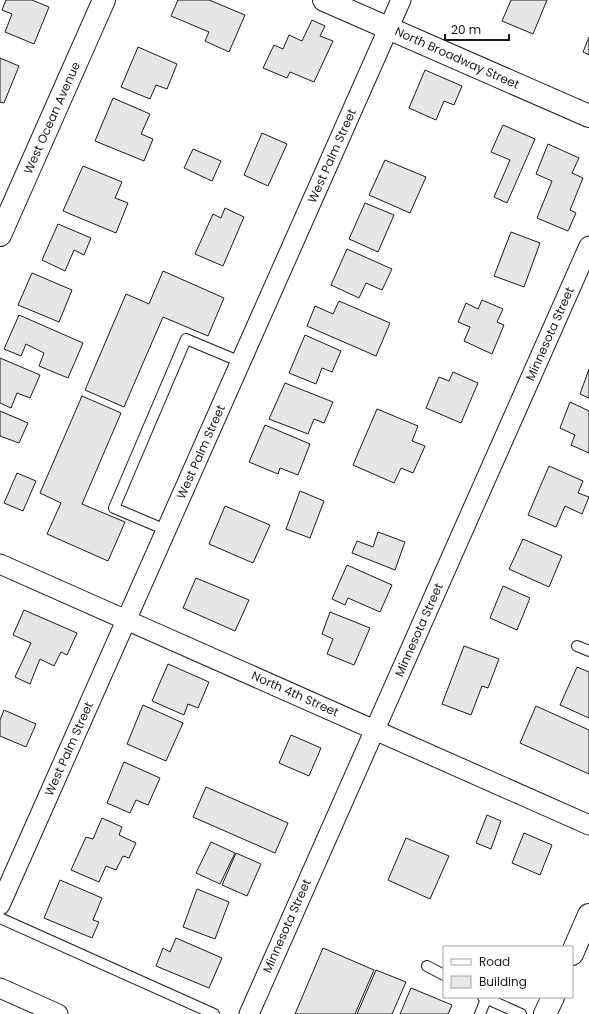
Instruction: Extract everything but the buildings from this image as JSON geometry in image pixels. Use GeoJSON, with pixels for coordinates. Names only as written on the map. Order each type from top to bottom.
{"type":"FeatureCollection","features":[{"type":"Feature","properties":{"kind":"street","name":"West Ocean Avenue"},"geometry":{"type":"LineString","coordinates":[[0,235],[104,0]]}},
{"type":"Feature","properties":{"kind":"street","name":"North Broadway Street"},"geometry":{"type":"LineString","coordinates":[[324,0],[589,116]]}},
{"type":"Feature","properties":{"kind":"street","name":"West Palm Street"},"geometry":{"type":"LineString","coordinates":[[0,905],[401,0]]}},
{"type":"Feature","properties":{"kind":"street","name":"Minnesota Street"},"geometry":{"type":"LineString","coordinates":[[249,1014],[589,246]]}},
{"type":"Feature","properties":{"kind":"street","name":"North 4th Street"},"geometry":{"type":"LineString","coordinates":[[0,564],[589,825]]}},
{"type":"Feature","properties":{"kind":"street"},"geometry":{"type":"LineString","coordinates":[[573,952],[589,915]]}},
{"type":"Feature","properties":{"kind":"street"},"geometry":{"type":"LineString","coordinates":[[0,988],[58,1014]]}},
{"type":"Feature","properties":{"kind":"street"},"geometry":{"type":"LineString","coordinates":[[545,1014],[553,998]]}},
{"type":"Feature","properties":{"kind":"lane"},"geometry":{"type":"LineString","coordinates":[[166,530],[114,508],[186,339],[241,362]]}},
{"type":"Feature","properties":{"kind":"lane"},"geometry":{"type":"LineString","coordinates":[[577,646],[589,652]]}},
{"type":"Feature","properties":{"kind":"lane"},"geometry":{"type":"LineString","coordinates":[[0,918],[214,1014]]}},
{"type":"Feature","properties":{"kind":"lane"},"geometry":{"type":"LineString","coordinates":[[427,966],[443,974]]}},
{"type":"Feature","properties":{"kind":"lane"},"geometry":{"type":"LineString","coordinates":[[480,1014],[485,998],[522,1014]]}}]}
